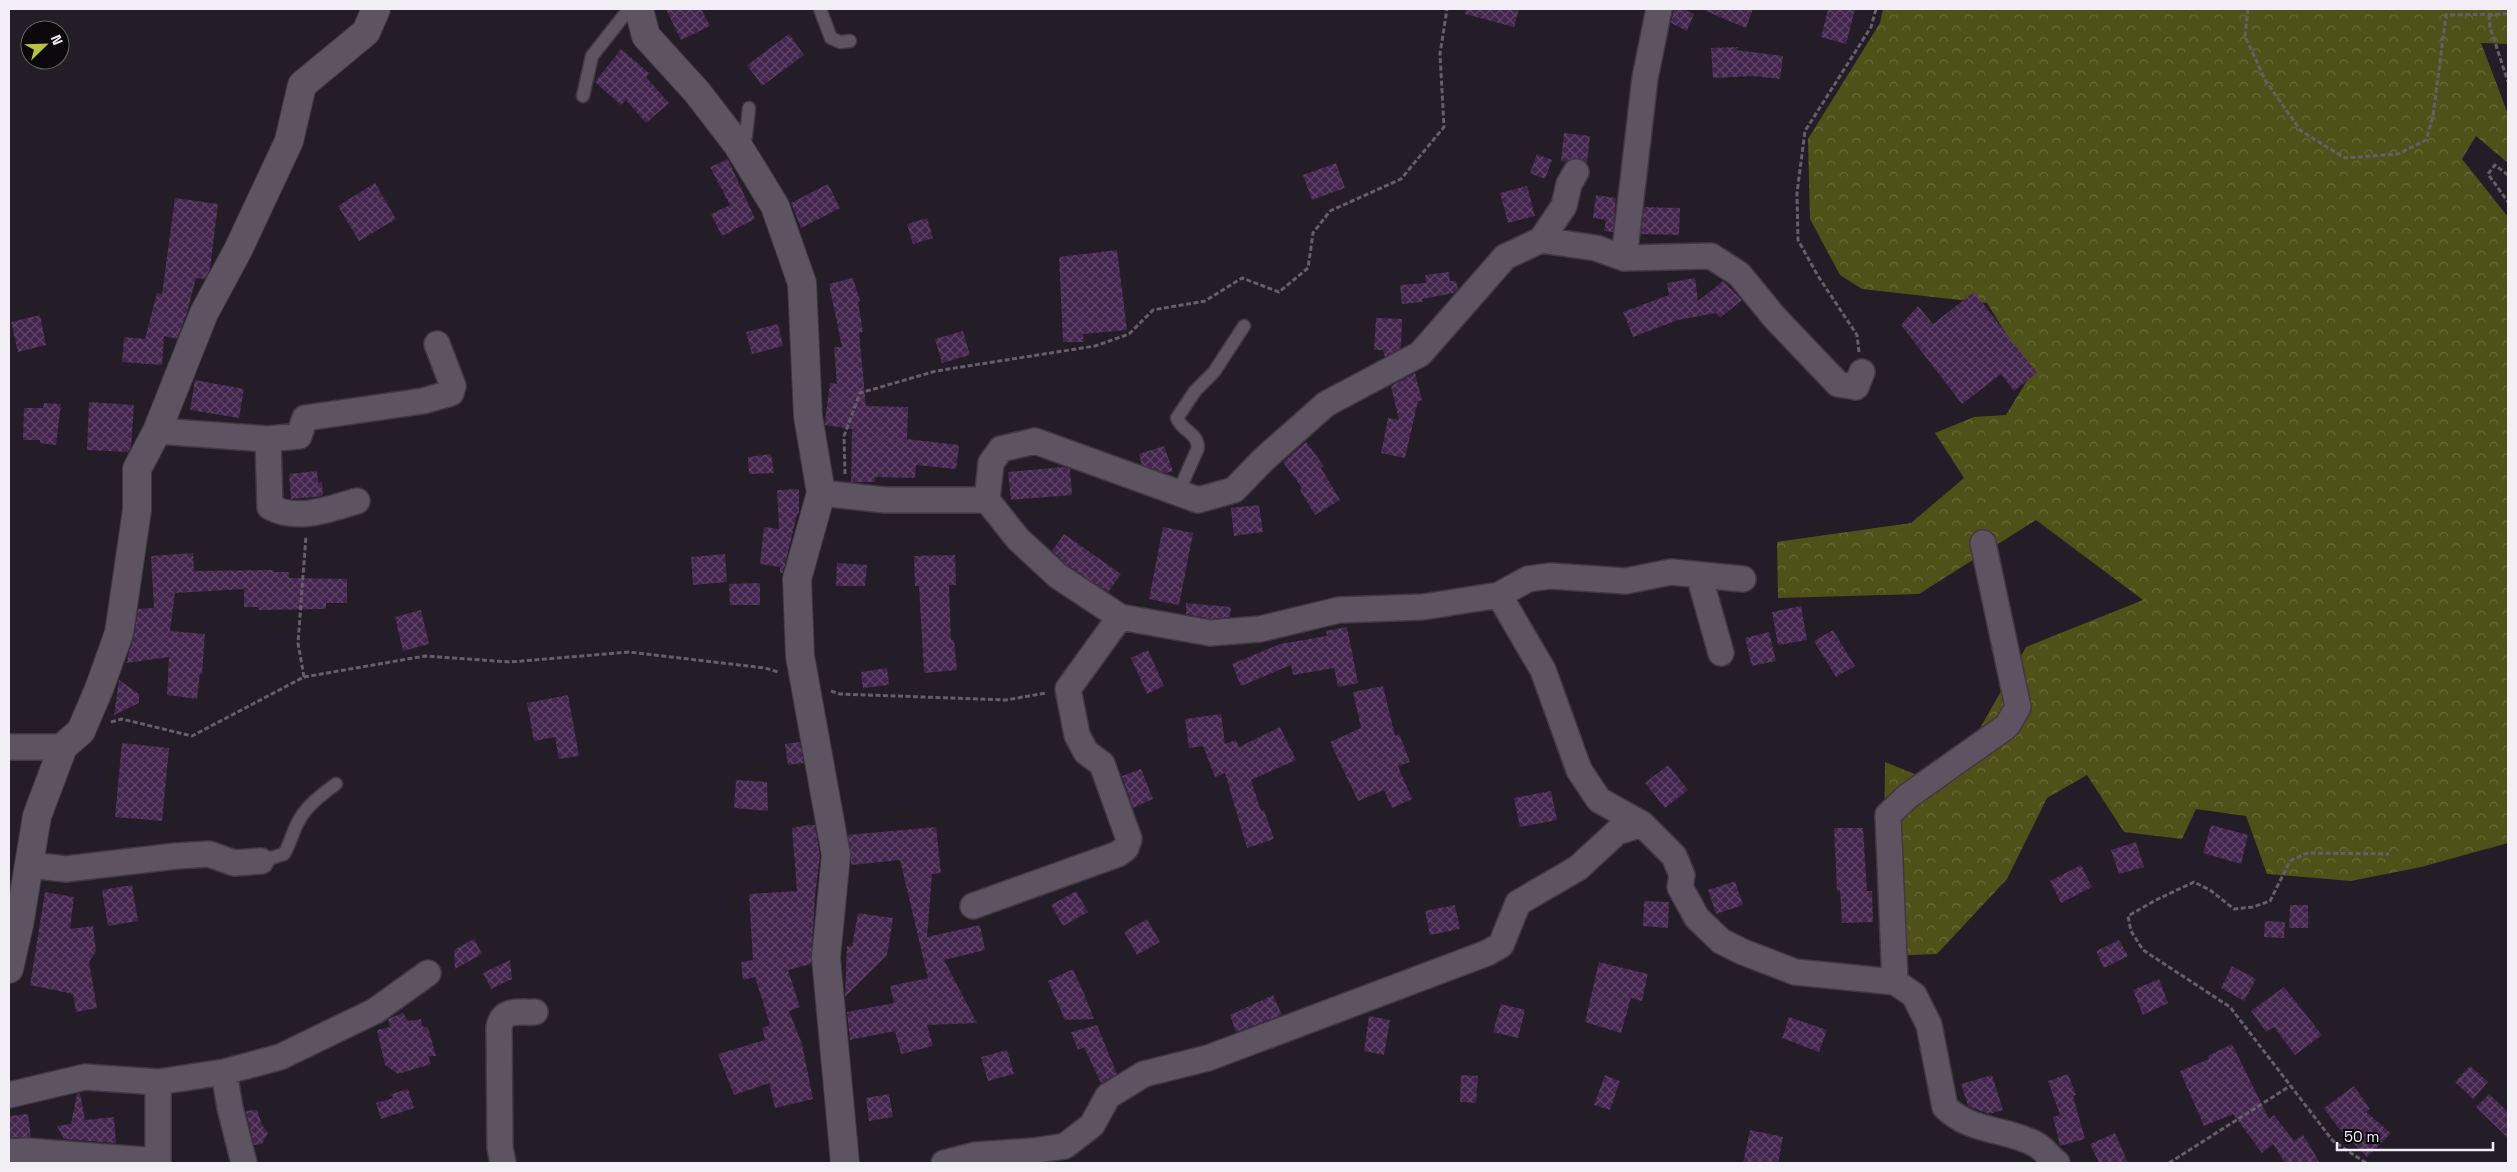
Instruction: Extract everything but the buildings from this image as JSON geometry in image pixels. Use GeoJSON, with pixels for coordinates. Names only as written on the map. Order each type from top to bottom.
{"type":"FeatureCollection","features":[{"type":"Feature","properties":{"kind":"street"},"geometry":{"type":"LineString","coordinates":[[9,969],[37,816],[72,739],[99,689],[119,633],[137,510],[137,470],[157,431],[204,313],[238,250],[290,141],[302,85],[366,32],[376,9]]}},
{"type":"Feature","properties":{"kind":"street"},"geometry":{"type":"LineString","coordinates":[[639,9],[646,36],[697,92],[737,144],[775,206],[802,283],[808,416],[833,494],[797,580],[800,656],[836,855],[826,958],[845,1163]]}},
{"type":"Feature","properties":{"kind":"street"},"geometry":{"type":"LineString","coordinates":[[1624,258],[1652,10]]}},
{"type":"Feature","properties":{"kind":"street"},"geometry":{"type":"LineString","coordinates":[[1576,172],[1569,184],[1564,206],[1541,240],[1506,256],[1420,354],[1326,404],[1234,490],[1198,500],[1035,441],[1001,449],[991,463],[987,500],[1018,540],[1058,576],[1120,617],[1210,633],[1260,629],[1339,610],[1423,607],[1500,595],[1528,580],[1550,576],[1626,581],[1671,572],[1743,579]]}},
{"type":"Feature","properties":{"kind":"street"},"geometry":{"type":"LineString","coordinates":[[1541,240],[1596,248],[1624,258],[1711,256],[1739,274],[1775,318],[1838,384],[1856,388],[1862,372]]}},
{"type":"Feature","properties":{"kind":"street"},"geometry":{"type":"LineString","coordinates":[[157,431],[268,439],[299,436],[305,418],[423,401],[451,393],[453,386],[437,344]]}},
{"type":"Feature","properties":{"kind":"street"},"geometry":{"type":"LineString","coordinates":[[268,439],[270,507],[277,510],[315,513],[357,501]]}},
{"type":"Feature","properties":{"kind":"street"},"geometry":{"type":"LineString","coordinates":[[833,494],[885,500],[987,500]]}},
{"type":"Feature","properties":{"kind":"street"},"geometry":{"type":"LineString","coordinates":[[1895,982],[1888,815],[1908,796],[2007,726],[2018,707],[1982,543]]}},
{"type":"Feature","properties":{"kind":"street"},"geometry":{"type":"LineString","coordinates":[[1699,575],[1721,652]]}},
{"type":"Feature","properties":{"kind":"street"},"geometry":{"type":"LineString","coordinates":[[1500,595],[1544,670],[1579,770],[1599,800],[1642,824],[1674,856],[1682,875],[1680,887],[1697,918],[1721,941],[1743,952],[1795,972],[1895,982],[1914,995],[1929,1025],[1945,1106],[1952,1114],[1975,1126],[2037,1145],[2057,1163]]}},
{"type":"Feature","properties":{"kind":"street"},"geometry":{"type":"LineString","coordinates":[[973,906],[1118,854],[1126,848],[1129,839],[1102,764],[1086,752],[1077,735],[1068,689],[1120,617]]}},
{"type":"Feature","properties":{"kind":"street"},"geometry":{"type":"LineString","coordinates":[[9,747],[72,739]]}},
{"type":"Feature","properties":{"kind":"street"},"geometry":{"type":"LineString","coordinates":[[944,1163],[975,1155],[1034,1151],[1065,1146],[1092,1125],[1108,1096],[1144,1074],[1208,1058],[1488,953],[1501,945],[1518,903],[1578,868],[1617,832],[1642,824]]}},
{"type":"Feature","properties":{"kind":"street"},"geometry":{"type":"LineString","coordinates":[[29,865],[66,869],[209,854],[234,863],[262,861]]}},
{"type":"Feature","properties":{"kind":"street"},"geometry":{"type":"LineString","coordinates":[[9,1095],[86,1077],[158,1082],[224,1072],[280,1057],[374,1010],[428,973]]}},
{"type":"Feature","properties":{"kind":"street"},"geometry":{"type":"LineString","coordinates":[[503,1163],[500,1148],[499,1027],[501,1018],[506,1014],[534,1012]]}},
{"type":"Feature","properties":{"kind":"street"},"geometry":{"type":"LineString","coordinates":[[224,1072],[244,1163]]}},
{"type":"Feature","properties":{"kind":"street"},"geometry":{"type":"LineString","coordinates":[[9,1152],[26,1151],[158,1162],[158,1082]]}},
{"type":"Feature","properties":{"kind":"lane"},"geometry":{"type":"LineString","coordinates":[[583,96],[592,56],[629,9]]}},
{"type":"Feature","properties":{"kind":"lane"},"geometry":{"type":"LineString","coordinates":[[820,9],[831,38],[840,42],[850,41]]}},
{"type":"Feature","properties":{"kind":"lane"},"geometry":{"type":"LineString","coordinates":[[737,144],[746,136],[749,108]]}},
{"type":"Feature","properties":{"kind":"lane"},"geometry":{"type":"LineString","coordinates":[[1178,493],[1198,448],[1198,440],[1194,434],[1180,426],[1177,418],[1195,391],[1214,372],[1244,326]]}},
{"type":"Feature","properties":{"kind":"lane"},"geometry":{"type":"LineString","coordinates":[[262,861],[284,854],[291,843],[297,824],[310,805],[336,784]]}},
{"type":"Feature","properties":{"kind":"path"},"geometry":{"type":"LineString","coordinates":[[833,494],[844,436],[860,393],[936,371],[1095,346],[1130,334],[1153,310],[1205,301],[1242,278],[1279,292],[1308,268],[1312,232],[1330,211],[1401,179],[1444,127],[1440,54],[1446,9]]}},
{"type":"Feature","properties":{"kind":"path"},"geometry":{"type":"LineString","coordinates":[[1862,372],[1856,335],[1818,276],[1798,240],[1797,193],[1805,131],[1871,27],[1876,9]]}},
{"type":"Feature","properties":{"kind":"path"},"geometry":{"type":"LineString","coordinates":[[2248,9],[2245,36],[2265,80],[2301,131],[2345,158],[2398,154],[2426,140],[2433,116],[2446,15],[2508,14]]}},
{"type":"Feature","properties":{"kind":"path"},"geometry":{"type":"LineString","coordinates":[[2489,15],[2490,27],[2508,82]]}},
{"type":"Feature","properties":{"kind":"path"},"geometry":{"type":"LineString","coordinates":[[2508,175],[2495,165],[2488,174],[2508,202]]}},
{"type":"Feature","properties":{"kind":"path"},"geometry":{"type":"LineString","coordinates":[[304,677],[298,643],[307,513]]}},
{"type":"Feature","properties":{"kind":"path"},"geometry":{"type":"LineString","coordinates":[[72,739],[122,719],[192,736],[304,677],[425,656],[510,662],[629,652],[765,668],[840,694],[1006,700],[1068,689]]}},
{"type":"Feature","properties":{"kind":"path"},"geometry":{"type":"LineString","coordinates":[[2366,1163],[2333,1141],[2230,1007],[2143,950],[2131,931],[2128,916],[2194,882],[2210,890],[2234,909],[2253,907],[2270,901],[2290,861],[2307,853],[2389,854]]}},
{"type":"Feature","properties":{"kind":"path"},"geometry":{"type":"LineString","coordinates":[[2169,1163],[2290,1086]]}},
{"type":"Feature","properties":{"kind":"green space"},"geometry":{"type":"Polygon","coordinates":[[[1883,9],[2508,9],[2508,44],[2481,43],[2508,114],[2508,163],[2476,136],[2462,159],[2508,217],[2508,843],[2421,867],[2351,881],[2267,874],[2246,816],[2196,809],[2182,839],[2124,832],[2087,775],[2047,798],[2007,879],[1937,954],[1883,956],[1885,762],[1927,779],[1970,746],[2026,647],[2143,600],[2036,520],[1919,594],[1778,598],[1777,542],[1911,523],[1964,478],[1935,433],[1974,417],[2006,415],[2031,374],[1987,303],[1862,289],[1840,275],[1810,219],[1808,139],[1880,23],[1883,9]]]}}]}
